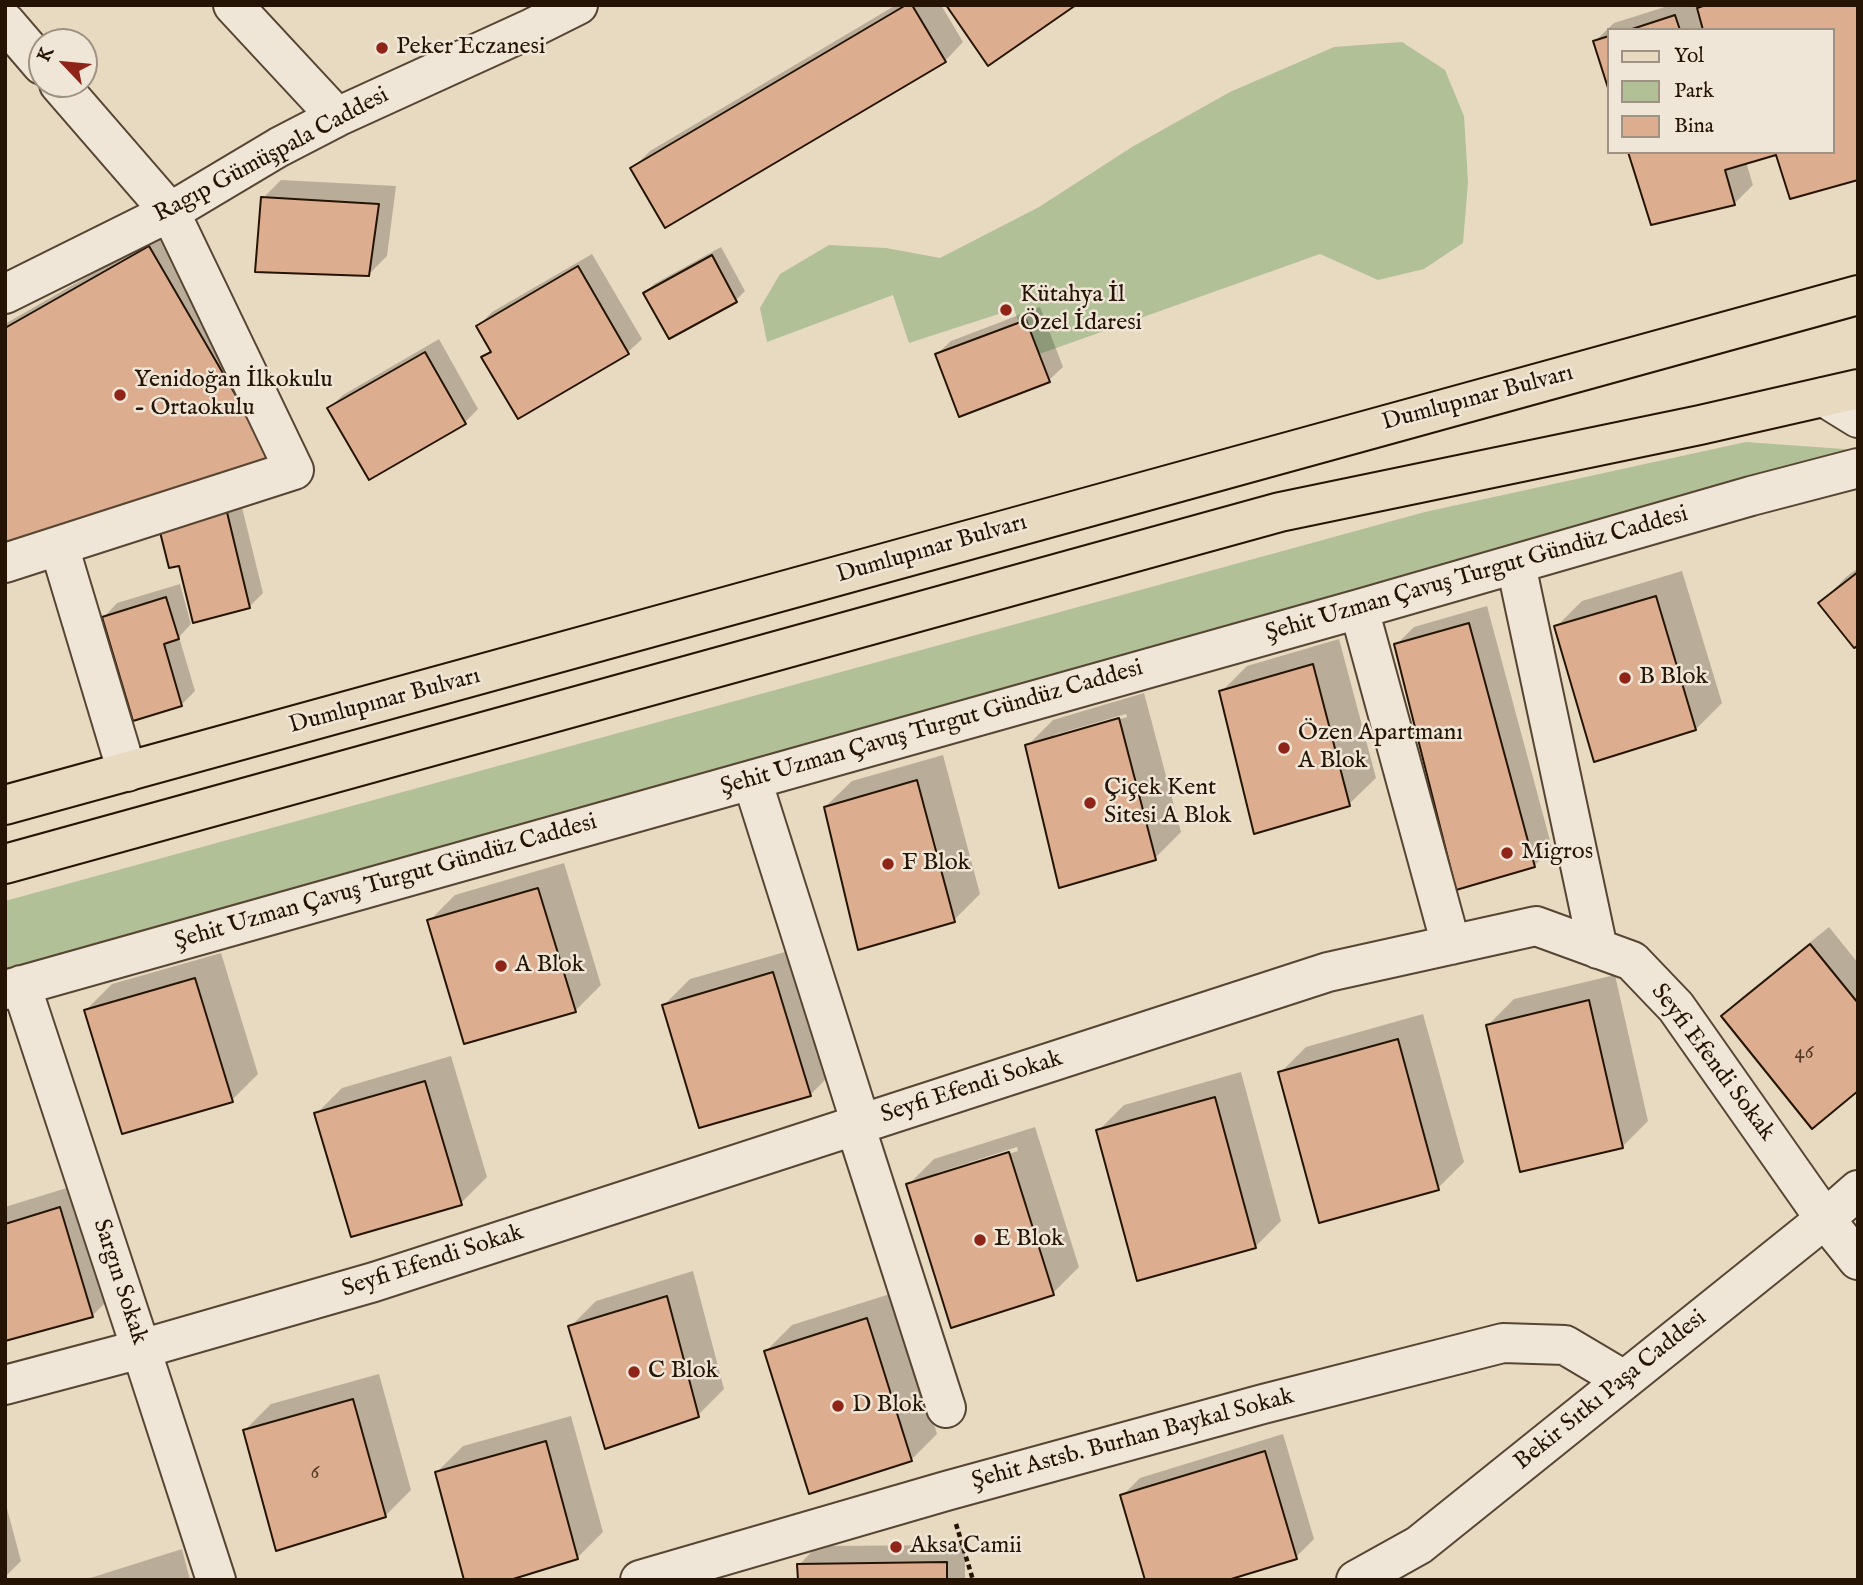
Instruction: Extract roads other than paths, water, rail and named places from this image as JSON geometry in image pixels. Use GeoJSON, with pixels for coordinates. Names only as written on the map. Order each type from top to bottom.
{"type":"FeatureCollection","features":[{"type":"Feature","properties":{"kind":"main road","name":"Dumlupınar Bulvarı"},"geometry":{"type":"LineString","coordinates":[[5,805],[1858,295]]}},
{"type":"Feature","properties":{"kind":"main road"},"geometry":{"type":"LineString","coordinates":[[5,864],[1280,512],[1841,393]]}},
{"type":"Feature","properties":{"kind":"street"},"geometry":{"type":"LineString","coordinates":[[233,5],[337,117]]}},
{"type":"Feature","properties":{"kind":"street","name":"Ragıp Gümüşpala Caddesi"},"geometry":{"type":"LineString","coordinates":[[5,294],[170,212],[279,147],[520,17],[578,5]]}},
{"type":"Feature","properties":{"kind":"street"},"geometry":{"type":"LineString","coordinates":[[5,22],[28,49]]}},
{"type":"Feature","properties":{"kind":"street"},"geometry":{"type":"LineString","coordinates":[[5,564],[294,470],[170,212],[71,98]]}},
{"type":"Feature","properties":{"kind":"street"},"geometry":{"type":"LineString","coordinates":[[1841,393],[1858,418]]}},
{"type":"Feature","properties":{"kind":"street","name":"Şehit Uzman Çavuş Turgut Gündüz Caddesi"},"geometry":{"type":"LineString","coordinates":[[13,988],[1858,468]]}},
{"type":"Feature","properties":{"kind":"street"},"geometry":{"type":"LineString","coordinates":[[59,546],[127,772]]}},
{"type":"Feature","properties":{"kind":"street"},"geometry":{"type":"LineString","coordinates":[[1516,565],[1598,949]]}},
{"type":"Feature","properties":{"kind":"street"},"geometry":{"type":"LineString","coordinates":[[1359,609],[1451,945]]}},
{"type":"Feature","properties":{"kind":"street"},"geometry":{"type":"LineString","coordinates":[[752,780],[946,1408]]}},
{"type":"Feature","properties":{"kind":"street","name":"Seyfi Efendi Sokak"},"geometry":{"type":"LineString","coordinates":[[5,1385],[374,1282],[1328,972],[1536,926],[1632,961],[1676,1007],[1825,1219],[1858,1260]]}},
{"type":"Feature","properties":{"kind":"street","name":"Sargın Sokak"},"geometry":{"type":"LineString","coordinates":[[13,988],[141,1349],[216,1580]]}},
{"type":"Feature","properties":{"kind":"street","name":"Bekir Sıtkı Paşa Caddesi"},"geometry":{"type":"LineString","coordinates":[[1356,1580],[1419,1545],[1825,1219],[1858,1189]]}},
{"type":"Feature","properties":{"kind":"street","name":"Şehit Astsb. Burhan Baykal Sokak"},"geometry":{"type":"LineString","coordinates":[[640,1580],[946,1491],[1264,1404],[1503,1343],[1564,1345],[1624,1380]]}},
{"type":"Feature","properties":{"kind":"place","name":"Peker Eczanesi"},"geometry":{"type":"Point","coordinates":[382,48]}},
{"type":"Feature","properties":{"kind":"place","name":"Kütahya İl Özel İdaresi"},"geometry":{"type":"Point","coordinates":[1006,310]}},
{"type":"Feature","properties":{"kind":"place","name":"Yenidoğan İlkokulu - Ortaokulu"},"geometry":{"type":"Point","coordinates":[120,395]}},
{"type":"Feature","properties":{"kind":"place","name":"B Blok"},"geometry":{"type":"Point","coordinates":[1625,678]}},
{"type":"Feature","properties":{"kind":"place","name":"Özen Apartmanı A Blok"},"geometry":{"type":"Point","coordinates":[1284,748]}},
{"type":"Feature","properties":{"kind":"place","name":"Çiçek Kent Sitesi A Blok"},"geometry":{"type":"Point","coordinates":[1090,803]}},
{"type":"Feature","properties":{"kind":"place","name":"Migros"},"geometry":{"type":"Point","coordinates":[1507,853]}},
{"type":"Feature","properties":{"kind":"place","name":"F Blok"},"geometry":{"type":"Point","coordinates":[888,864]}},
{"type":"Feature","properties":{"kind":"place","name":"A Blok"},"geometry":{"type":"Point","coordinates":[501,966]}},
{"type":"Feature","properties":{"kind":"place","name":"E Blok"},"geometry":{"type":"Point","coordinates":[980,1240]}},
{"type":"Feature","properties":{"kind":"place","name":"C Blok"},"geometry":{"type":"Point","coordinates":[634,1372]}},
{"type":"Feature","properties":{"kind":"place","name":"D Blok"},"geometry":{"type":"Point","coordinates":[838,1406]}},
{"type":"Feature","properties":{"kind":"place","name":"Aksa Camii"},"geometry":{"type":"Point","coordinates":[896,1547]}}]}
